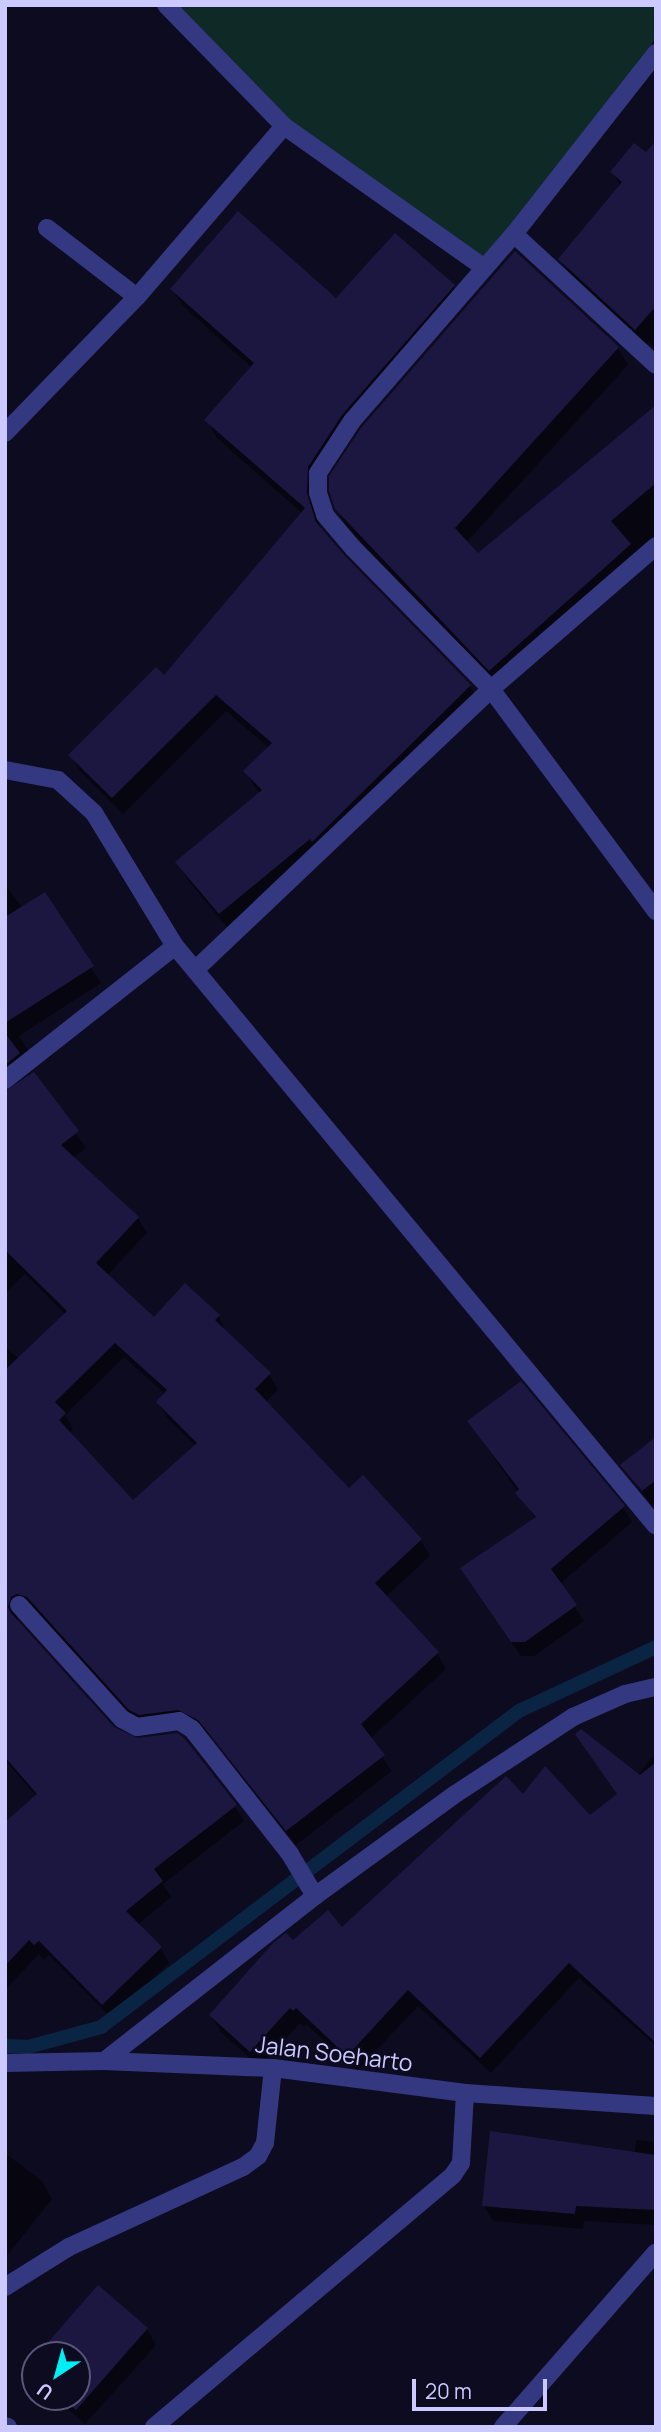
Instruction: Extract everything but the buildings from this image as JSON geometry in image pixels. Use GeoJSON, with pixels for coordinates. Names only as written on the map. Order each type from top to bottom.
{"type":"FeatureCollection","features":[{"type":"Feature","properties":{"kind":"street"},"geometry":{"type":"LineString","coordinates":[[166,5],[284,126],[483,267]]}},
{"type":"Feature","properties":{"kind":"street"},"geometry":{"type":"LineString","coordinates":[[656,53],[514,234],[352,421],[318,472],[318,494],[325,515],[353,548],[491,689],[656,911]]}},
{"type":"Feature","properties":{"kind":"street"},"geometry":{"type":"LineString","coordinates":[[5,433],[137,297],[284,126]]}},
{"type":"Feature","properties":{"kind":"street"},"geometry":{"type":"LineString","coordinates":[[47,228],[137,297]]}},
{"type":"Feature","properties":{"kind":"street"},"geometry":{"type":"LineString","coordinates":[[514,234],[656,365]]}},
{"type":"Feature","properties":{"kind":"street"},"geometry":{"type":"LineString","coordinates":[[195,970],[491,689],[656,546]]}},
{"type":"Feature","properties":{"kind":"street"},"geometry":{"type":"LineString","coordinates":[[5,770],[58,780],[94,813],[175,946],[656,1526]]}},
{"type":"Feature","properties":{"kind":"street"},"geometry":{"type":"LineString","coordinates":[[5,1080],[175,946]]}},
{"type":"Feature","properties":{"kind":"street"},"geometry":{"type":"LineString","coordinates":[[19,1605],[122,1719],[137,1727],[179,1721],[192,1729],[290,1854],[311,1889]]}},
{"type":"Feature","properties":{"kind":"street"},"geometry":{"type":"LineString","coordinates":[[104,2061],[311,1889],[573,1717],[625,1694],[656,1687]]}},
{"type":"Feature","properties":{"kind":"street","name":"Jalan Soeharto"},"geometry":{"type":"LineString","coordinates":[[5,2063],[104,2061],[273,2068],[465,2093],[656,2106]]}},
{"type":"Feature","properties":{"kind":"street"},"geometry":{"type":"LineString","coordinates":[[5,2287],[69,2246],[243,2167],[258,2156],[265,2143],[273,2068]]}},
{"type":"Feature","properties":{"kind":"street"},"geometry":{"type":"LineString","coordinates":[[154,2427],[453,2175],[461,2163],[465,2093]]}},
{"type":"Feature","properties":{"kind":"street"},"geometry":{"type":"LineString","coordinates":[[503,2427],[656,2252]]}},
{"type":"Feature","properties":{"kind":"green space"},"geometry":{"type":"Polygon","coordinates":[[[167,5],[656,5],[656,38],[483,267],[284,126],[167,5]]]}},
{"type":"Feature","properties":{"kind":"waterway"},"geometry":{"type":"LineString","coordinates":[[5,2046],[28,2047],[101,2027],[519,1711],[656,1647]]}}]}
